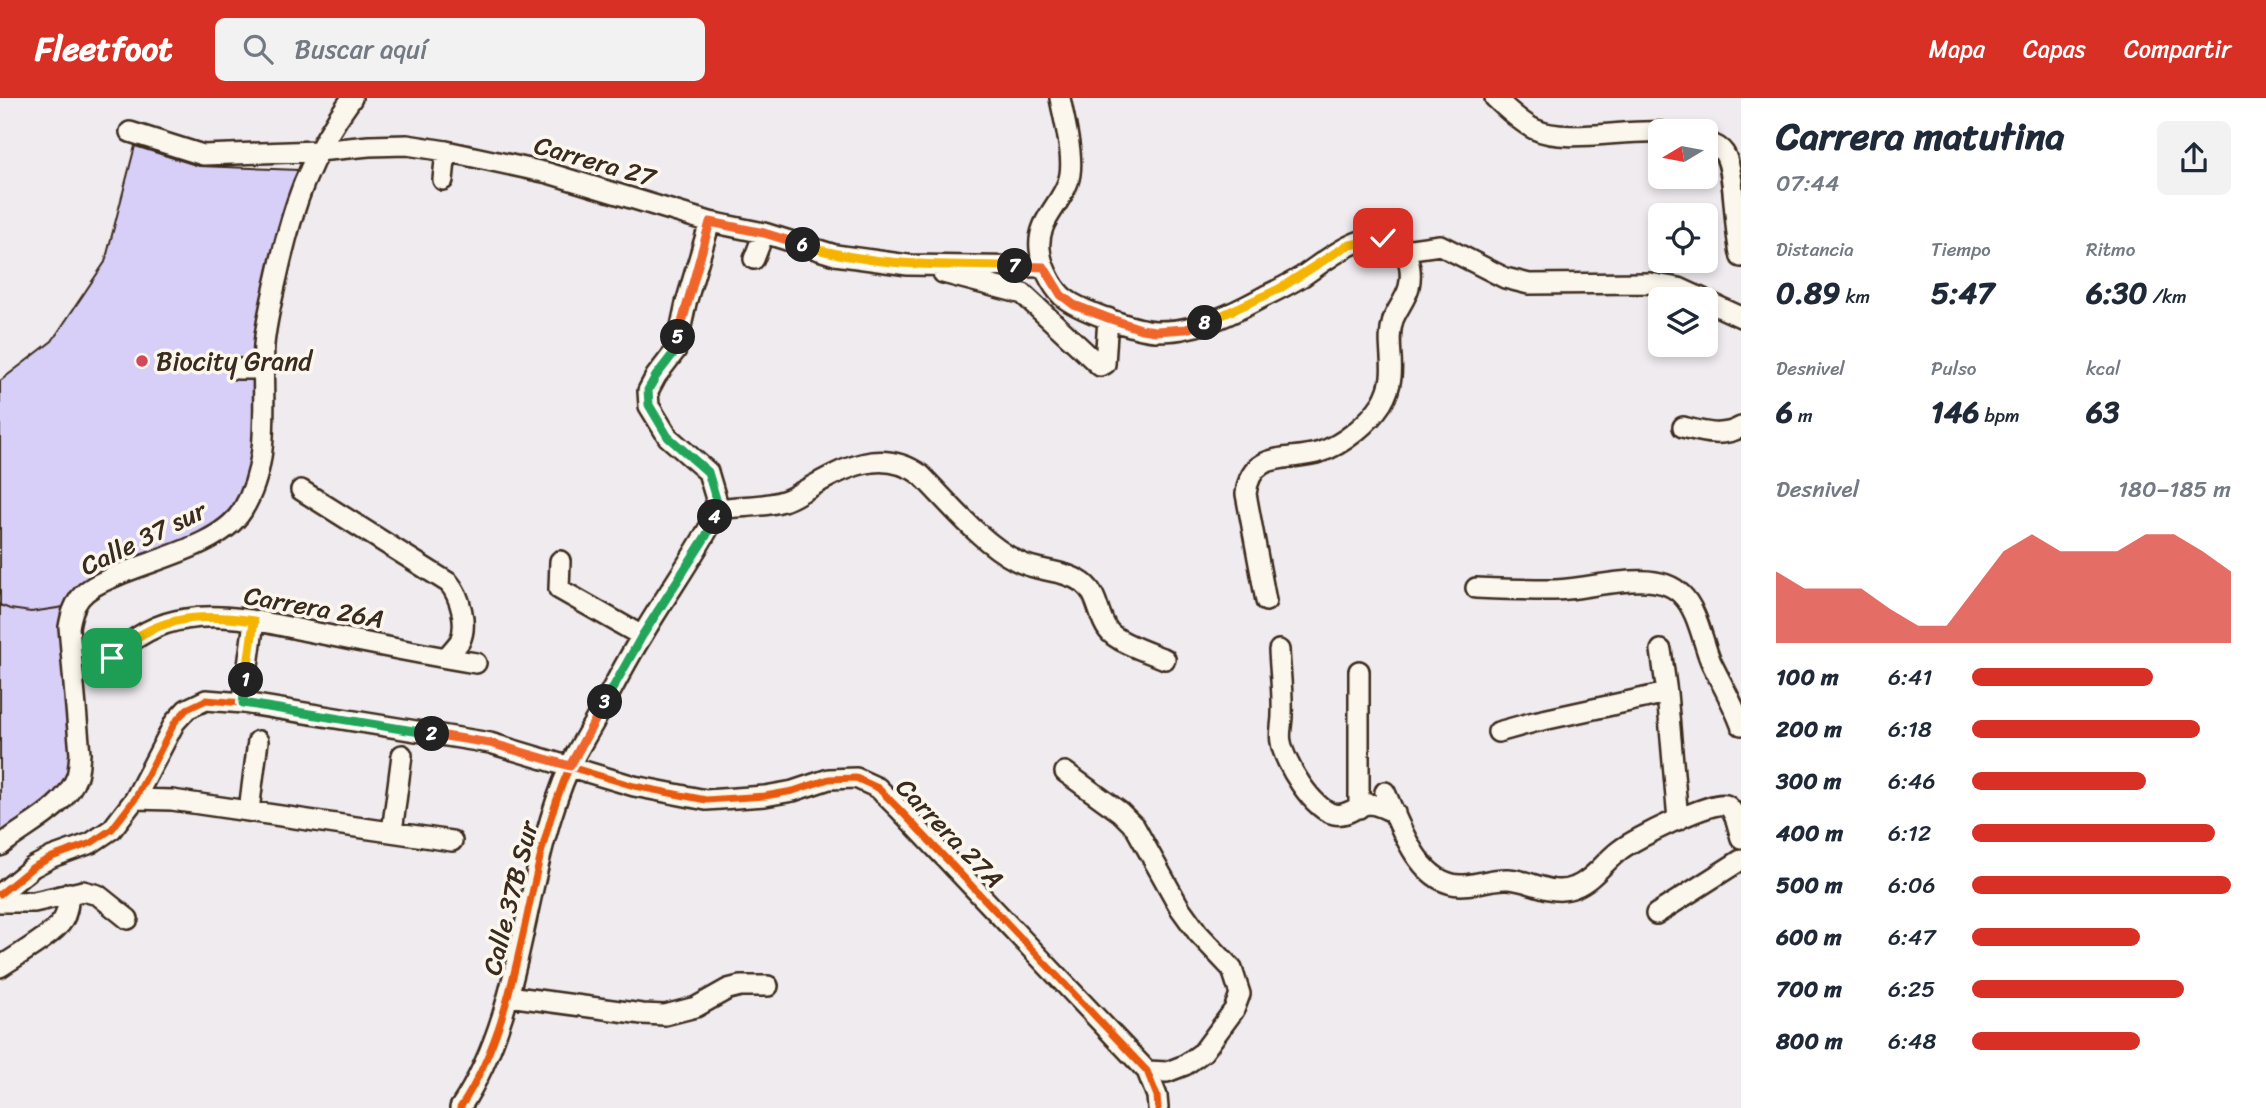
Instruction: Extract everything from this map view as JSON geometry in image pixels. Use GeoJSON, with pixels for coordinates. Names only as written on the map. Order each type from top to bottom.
{"type":"FeatureCollection","features":[{"type":"Feature","properties":{"kind":"street","name":"Calle 37 sur"},"geometry":{"type":"LineString","coordinates":[[0,846],[52,808],[68,792],[78,774],[80,754],[69,627],[73,610],[82,595],[129,569],[206,540],[241,513],[260,469],[263,443],[264,345],[289,222],[306,174],[318,150],[352,98]]}},
{"type":"Feature","properties":{"kind":"street"},"geometry":{"type":"LineString","coordinates":[[1060,98],[1070,158],[1069,179],[1043,225],[1040,250],[1044,267],[1061,295],[1074,305],[1141,329],[1186,329],[1228,314],[1279,289],[1346,246],[1383,238],[1394,241],[1404,250],[1409,264],[1410,283],[1391,330],[1391,381],[1382,403],[1363,424],[1335,444],[1320,452],[1261,463],[1250,478],[1246,494],[1266,601]]}},
{"type":"Feature","properties":{"kind":"street"},"geometry":{"type":"LineString","coordinates":[[1495,98],[1533,128],[1548,134],[1648,131]]}},
{"type":"Feature","properties":{"kind":"street","name":"Carrera 27"},"geometry":{"type":"LineString","coordinates":[[130,132],[203,155],[407,145],[548,173],[710,222],[764,233],[835,255],[908,265],[1044,267]]}},
{"type":"Feature","properties":{"kind":"street"},"geometry":{"type":"LineString","coordinates":[[1718,147],[1724,152],[1729,163],[1734,226],[1741,257]]}},
{"type":"Feature","properties":{"kind":"street"},"geometry":{"type":"LineString","coordinates":[[443,180],[446,151]]}},
{"type":"Feature","properties":{"kind":"street"},"geometry":{"type":"LineString","coordinates":[[710,222],[686,303],[676,350],[648,390],[649,405],[668,437],[708,472],[719,509],[766,506],[785,501],[853,466],[894,461],[909,466],[1007,557],[1082,582],[1092,591],[1109,632],[1165,659]]}},
{"type":"Feature","properties":{"kind":"street"},"geometry":{"type":"LineString","coordinates":[[754,259],[764,233]]}},
{"type":"Feature","properties":{"kind":"street"},"geometry":{"type":"LineString","coordinates":[[1404,250],[1440,245],[1505,278],[1529,284],[1650,283],[1673,287]]}},
{"type":"Feature","properties":{"kind":"street"},"geometry":{"type":"LineString","coordinates":[[908,265],[1023,294],[1100,366],[1105,364],[1108,318]]}},
{"type":"Feature","properties":{"kind":"street"},"geometry":{"type":"LineString","coordinates":[[1718,306],[1741,317]]}},
{"type":"Feature","properties":{"kind":"street"},"geometry":{"type":"LineString","coordinates":[[237,369],[265,369]]}},
{"type":"Feature","properties":{"kind":"street"},"geometry":{"type":"LineString","coordinates":[[1683,426],[1707,433],[1723,433],[1741,427]]}},
{"type":"Feature","properties":{"kind":"street"},"geometry":{"type":"LineString","coordinates":[[302,489],[449,583],[455,590],[459,599],[462,632],[461,639],[446,658]]}},
{"type":"Feature","properties":{"kind":"street","name":"Calle 37B Sur"},"geometry":{"type":"LineString","coordinates":[[460,1108],[489,1054],[508,996],[547,831],[570,766],[642,636],[706,536],[719,509]]}},
{"type":"Feature","properties":{"kind":"street"},"geometry":{"type":"LineString","coordinates":[[560,561],[559,589],[642,636]]}},
{"type":"Feature","properties":{"kind":"street"},"geometry":{"type":"LineString","coordinates":[[1476,588],[1552,590],[1645,580],[1666,585],[1681,593],[1692,611],[1711,662],[1741,725]]}},
{"type":"Feature","properties":{"kind":"street","name":"Carrera 26A"},"geometry":{"type":"LineString","coordinates":[[112,658],[143,632],[184,619],[205,616],[254,621],[476,663]]}},
{"type":"Feature","properties":{"kind":"street"},"geometry":{"type":"LineString","coordinates":[[243,703],[254,621]]}},
{"type":"Feature","properties":{"kind":"street"},"geometry":{"type":"LineString","coordinates":[[1279,650],[1282,713],[1280,741],[1286,759],[1311,798],[1321,810],[1335,815],[1349,813],[1368,804],[1378,805],[1395,813]]}},
{"type":"Feature","properties":{"kind":"street"},"geometry":{"type":"LineString","coordinates":[[1661,650],[1678,820]]}},
{"type":"Feature","properties":{"kind":"street"},"geometry":{"type":"LineString","coordinates":[[1359,671],[1359,808]]}},
{"type":"Feature","properties":{"kind":"street"},"geometry":{"type":"LineString","coordinates":[[1498,732],[1667,693]]}},
{"type":"Feature","properties":{"kind":"street","name":"Carrera 27A"},"geometry":{"type":"LineString","coordinates":[[0,894],[33,867],[91,843],[112,829],[135,799],[175,722],[187,709],[206,700],[243,703],[490,743],[634,786],[706,800],[765,796],[793,791],[829,779],[865,780],[878,788],[940,851],[1147,1071]]}},
{"type":"Feature","properties":{"kind":"street"},"geometry":{"type":"LineString","coordinates":[[249,810],[258,741]]}},
{"type":"Feature","properties":{"kind":"street"},"geometry":{"type":"LineString","coordinates":[[392,832],[402,755]]}},
{"type":"Feature","properties":{"kind":"street"},"geometry":{"type":"LineString","coordinates":[[1065,772],[1120,812],[1135,827],[1180,908],[1198,933],[1232,969],[1240,994],[1234,1010],[1203,1052],[1185,1065],[1167,1072],[1147,1071],[1157,1096],[1158,1108]]}},
{"type":"Feature","properties":{"kind":"street"},"geometry":{"type":"LineString","coordinates":[[1385,792],[1418,859],[1428,873],[1439,880],[1464,885],[1510,879],[1560,891],[1576,887],[1590,878],[1621,849],[1716,804],[1726,805],[1738,812],[1741,838]]}},
{"type":"Feature","properties":{"kind":"street"},"geometry":{"type":"LineString","coordinates":[[135,799],[172,800],[249,810],[452,841]]}},
{"type":"Feature","properties":{"kind":"street"},"geometry":{"type":"LineString","coordinates":[[1656,914],[1741,860]]}},
{"type":"Feature","properties":{"kind":"street"},"geometry":{"type":"LineString","coordinates":[[0,902],[34,902],[83,891],[98,895],[128,919]]}},
{"type":"Feature","properties":{"kind":"street"},"geometry":{"type":"LineString","coordinates":[[0,967],[63,921],[69,893]]}},
{"type":"Feature","properties":{"kind":"street"},"geometry":{"type":"LineString","coordinates":[[508,996],[665,1015],[696,1007],[728,989],[768,986]]}},
{"type":"Feature","properties":{"kind":"building","name":"Biocity Grand"},"geometry":{"type":"Polygon","coordinates":[[[135,146],[199,166],[299,170],[272,264],[257,446],[236,509],[221,524],[77,589],[64,607],[31,612],[10,609],[0,605],[0,381],[52,341],[105,262],[135,146]]]}},
{"type":"Feature","properties":{"kind":"building"},"geometry":{"type":"Polygon","coordinates":[[[0,605],[31,612],[64,607],[63,646],[73,766],[56,797],[0,838],[0,605]]]}},
{"type":"Feature","properties":{"kind":"cycle path"},"geometry":{"type":"LineString","coordinates":[[460,1108],[482,1069],[499,1027],[542,852],[554,808],[570,766],[630,655],[719,509],[708,472],[668,437],[649,406],[648,391],[676,350],[686,303],[710,222]]}},
{"type":"Feature","properties":{"kind":"cycle path"},"geometry":{"type":"LineString","coordinates":[[0,894],[33,867],[91,843],[112,829],[135,799],[175,722],[187,709],[206,700],[243,703],[490,743],[634,786],[706,800],[765,796],[793,791],[829,779],[856,778],[878,788],[899,809],[1147,1071],[1157,1096],[1158,1108]]}},
{"type":"Feature","properties":{"kind":"place","name":"Biocity Grand"},"geometry":{"type":"Point","coordinates":[142,361]}},
{"type":"Feature","properties":{"kind":"route"},"geometry":{"type":"LineString","coordinates":[[112,658],[143,632],[184,619],[205,616],[254,621],[243,703],[490,743],[570,766],[642,636],[706,536],[719,509],[708,472],[668,437],[649,405],[648,390],[676,350],[680,325],[710,222],[764,233],[835,255],[908,265],[1044,267],[1061,295],[1074,305],[1141,329],[1156,331],[1186,329],[1228,314],[1303,276],[1346,246],[1383,238]]}}]}
